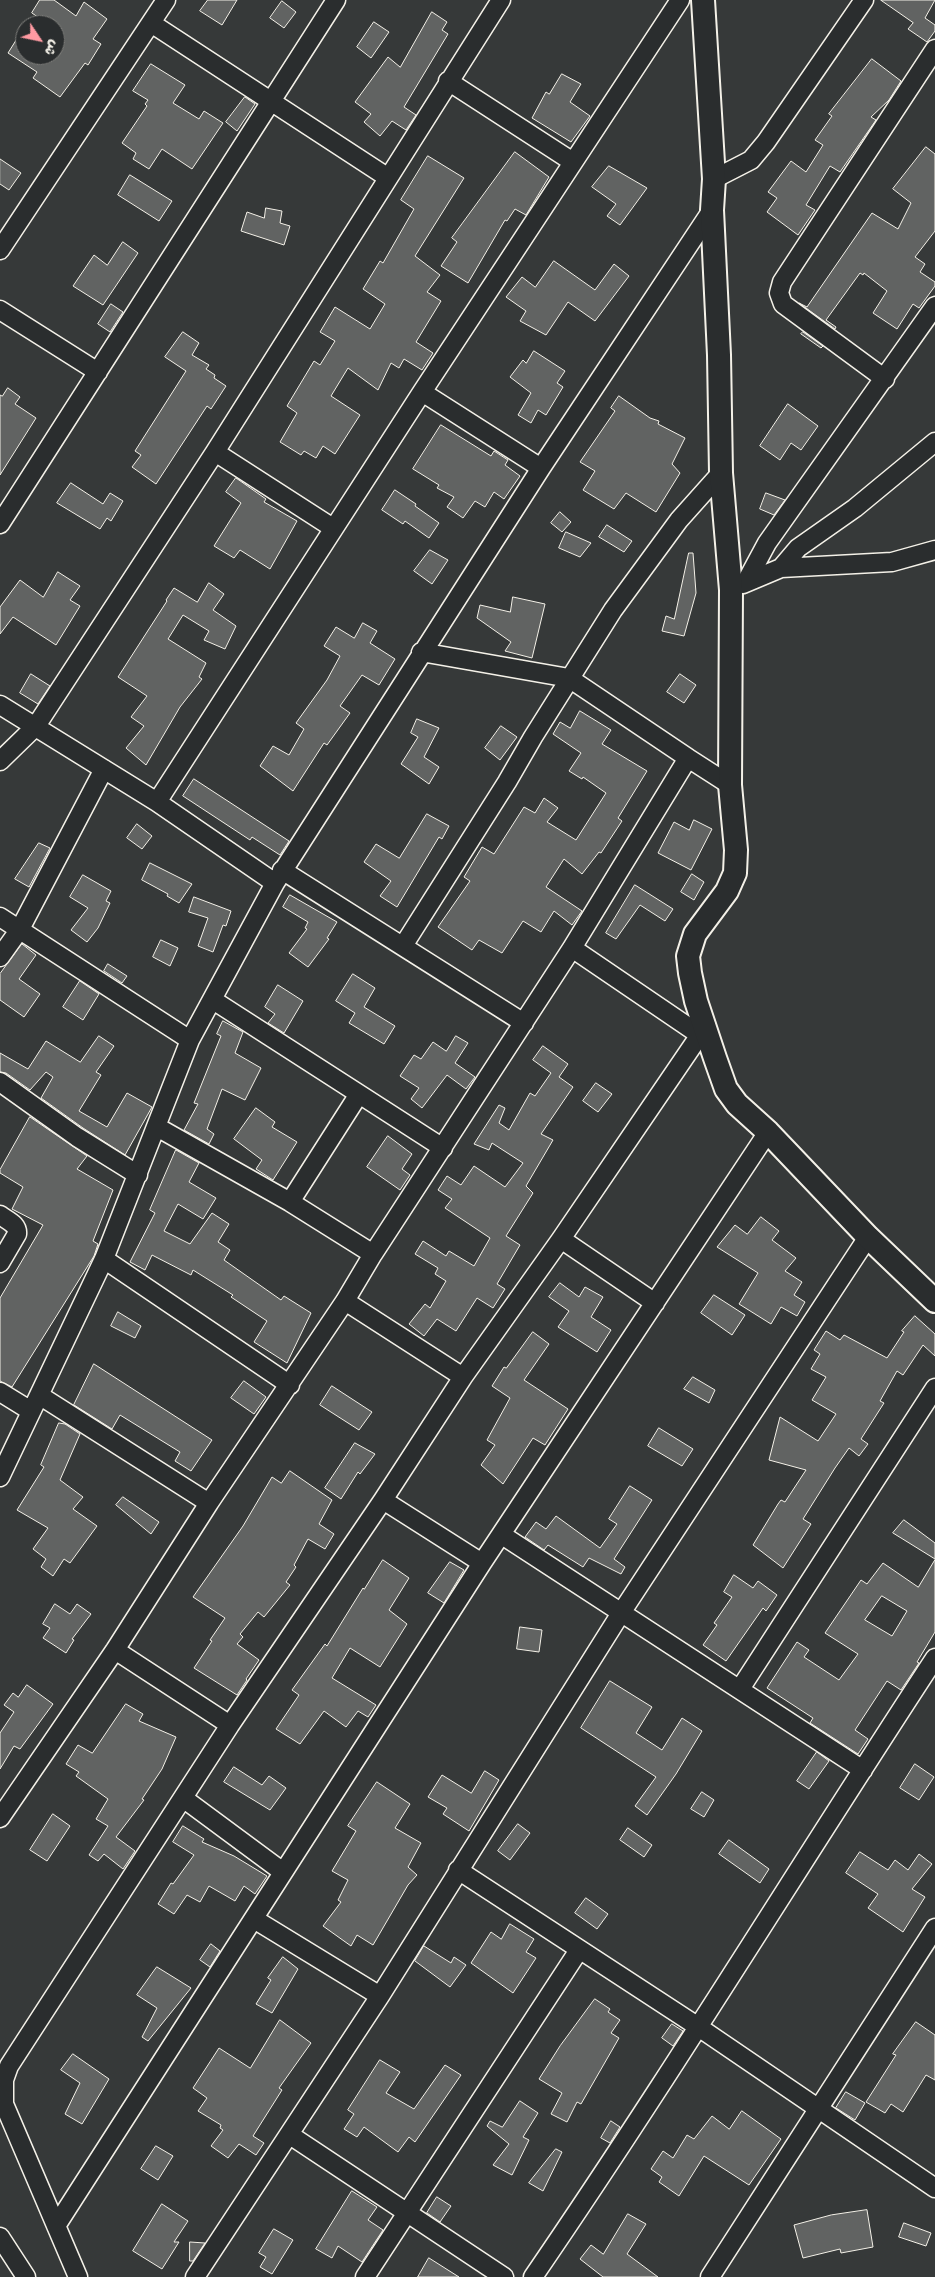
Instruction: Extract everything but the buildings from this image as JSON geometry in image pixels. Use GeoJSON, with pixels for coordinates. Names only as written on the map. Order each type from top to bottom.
{"type":"FeatureCollection","features":[{"type":"Feature","properties":{"kind":"street"},"geometry":{"type":"LineString","coordinates":[[0,250],[166,0]]}},
{"type":"Feature","properties":{"kind":"street"},"geometry":{"type":"LineString","coordinates":[[0,524],[336,0]]}},
{"type":"Feature","properties":{"kind":"street"},"geometry":{"type":"LineString","coordinates":[[0,761],[36,726],[215,452],[387,177],[501,0]]}},
{"type":"Feature","properties":{"kind":"street"},"geometry":{"type":"LineString","coordinates":[[158,802],[333,528],[680,0]]}},
{"type":"Feature","properties":{"kind":"street"},"geometry":{"type":"LineString","coordinates":[[703,0],[714,179],[712,210],[719,355],[721,473],[739,586],[730,785],[736,850],[735,873],[727,891],[695,934],[688,956],[696,1001],[703,1030],[726,1089],[736,1104],[768,1132],[868,1237],[935,1301]]}},
{"type":"Feature","properties":{"kind":"street"},"geometry":{"type":"LineString","coordinates":[[714,179],[751,160],[766,142],[864,0]]}},
{"type":"Feature","properties":{"kind":"street"},"geometry":{"type":"LineString","coordinates":[[151,23],[387,177]]}},
{"type":"Feature","properties":{"kind":"street"},"geometry":{"type":"LineString","coordinates":[[885,379],[783,304],[779,294],[782,282],[935,49]]}},
{"type":"Feature","properties":{"kind":"street"},"geometry":{"type":"LineString","coordinates":[[448,81],[573,162]]}},
{"type":"Feature","properties":{"kind":"street"},"geometry":{"type":"LineString","coordinates":[[0,1477],[104,1259],[190,1040],[279,876],[540,468],[712,210]]}},
{"type":"Feature","properties":{"kind":"street"},"geometry":{"type":"LineString","coordinates":[[739,586],[767,543],[935,306]]}},
{"type":"Feature","properties":{"kind":"street"},"geometry":{"type":"LineString","coordinates":[[0,310],[98,372]]}},
{"type":"Feature","properties":{"kind":"street"},"geometry":{"type":"LineString","coordinates":[[422,392],[540,468]]}},
{"type":"Feature","properties":{"kind":"street"},"geometry":{"type":"LineString","coordinates":[[781,568],[798,548],[855,508],[935,442]]}},
{"type":"Feature","properties":{"kind":"street"},"geometry":{"type":"LineString","coordinates":[[215,452],[333,528]]}},
{"type":"Feature","properties":{"kind":"street"},"geometry":{"type":"LineString","coordinates":[[403,946],[498,797],[612,610],[644,564],[679,520],[721,473]]}},
{"type":"Feature","properties":{"kind":"street"},"geometry":{"type":"LineString","coordinates":[[739,586],[781,568],[892,562],[935,550]]}},
{"type":"Feature","properties":{"kind":"street"},"geometry":{"type":"LineString","coordinates":[[421,652],[569,678],[730,785]]}},
{"type":"Feature","properties":{"kind":"street"},"geometry":{"type":"LineString","coordinates":[[0,705],[279,876],[403,946],[524,1023]]}},
{"type":"Feature","properties":{"kind":"street"},"geometry":{"type":"LineString","coordinates":[[0,1818],[115,1650],[209,1503],[345,1301],[373,1254],[572,948],[688,758]]}},
{"type":"Feature","properties":{"kind":"street"},"geometry":{"type":"LineString","coordinates":[[0,957],[20,929],[104,769]]}},
{"type":"Feature","properties":{"kind":"street"},"geometry":{"type":"LineString","coordinates":[[0,917],[190,1040]]}},
{"type":"Feature","properties":{"kind":"street"},"geometry":{"type":"LineString","coordinates":[[572,948],[703,1030]]}},
{"type":"Feature","properties":{"kind":"street"},"geometry":{"type":"LineString","coordinates":[[212,1000],[443,1148]]}},
{"type":"Feature","properties":{"kind":"street"},"geometry":{"type":"LineString","coordinates":[[78,2277],[4,2104],[4,2080],[10,2066],[230,1725],[383,1500],[463,1377],[561,1239],[703,1030]]}},
{"type":"Feature","properties":{"kind":"street"},"geometry":{"type":"LineString","coordinates":[[0,1082],[70,1132],[138,1174]]}},
{"type":"Feature","properties":{"kind":"street"},"geometry":{"type":"LineString","coordinates":[[290,1202],[359,1094]]}},
{"type":"Feature","properties":{"kind":"street"},"geometry":{"type":"LineString","coordinates":[[157,1127],[290,1202],[373,1254]]}},
{"type":"Feature","properties":{"kind":"street"},"geometry":{"type":"LineString","coordinates":[[56,2226],[482,1563],[768,1132]]}},
{"type":"Feature","properties":{"kind":"street"},"geometry":{"type":"LineString","coordinates":[[0,1216],[15,1225],[17,1230],[17,1234],[0,1263]]}},
{"type":"Feature","properties":{"kind":"street"},"geometry":{"type":"LineString","coordinates":[[195,2277],[380,1996],[620,1613],[868,1237]]}},
{"type":"Feature","properties":{"kind":"street"},"geometry":{"type":"LineString","coordinates":[[561,1239],[655,1303]]}},
{"type":"Feature","properties":{"kind":"street"},"geometry":{"type":"LineString","coordinates":[[104,1259],[290,1385]]}},
{"type":"Feature","properties":{"kind":"street"},"geometry":{"type":"LineString","coordinates":[[345,1301],[463,1377]]}},
{"type":"Feature","properties":{"kind":"street"},"geometry":{"type":"LineString","coordinates":[[740,1689],[935,1388]]}},
{"type":"Feature","properties":{"kind":"street"},"geometry":{"type":"LineString","coordinates":[[0,1392],[31,1411]]}},
{"type":"Feature","properties":{"kind":"street"},"geometry":{"type":"LineString","coordinates":[[38,1395],[209,1503]]}},
{"type":"Feature","properties":{"kind":"street"},"geometry":{"type":"LineString","coordinates":[[383,1500],[482,1563]]}},
{"type":"Feature","properties":{"kind":"street"},"geometry":{"type":"LineString","coordinates":[[502,1535],[863,1770]]}},
{"type":"Feature","properties":{"kind":"street"},"geometry":{"type":"LineString","coordinates":[[115,1650],[230,1725]]}},
{"type":"Feature","properties":{"kind":"street"},"geometry":{"type":"LineString","coordinates":[[533,2277],[627,2140],[697,2026],[863,1770],[932,1669]]}},
{"type":"Feature","properties":{"kind":"street"},"geometry":{"type":"LineString","coordinates":[[183,1798],[283,1872]]}},
{"type":"Feature","properties":{"kind":"street"},"geometry":{"type":"LineString","coordinates":[[458,1870],[697,2026],[935,2188]]}},
{"type":"Feature","properties":{"kind":"street"},"geometry":{"type":"LineString","coordinates":[[254,1919],[380,1996]]}},
{"type":"Feature","properties":{"kind":"street"},"geometry":{"type":"LineString","coordinates":[[711,2277],[935,1928]]}},
{"type":"Feature","properties":{"kind":"street"},"geometry":{"type":"LineString","coordinates":[[365,2277],[578,1950]]}},
{"type":"Feature","properties":{"kind":"street"},"geometry":{"type":"LineString","coordinates":[[290,2135],[504,2277]]}},
{"type":"Feature","properties":{"kind":"street"},"geometry":{"type":"LineString","coordinates":[[0,2238],[26,2277]]}}]}
